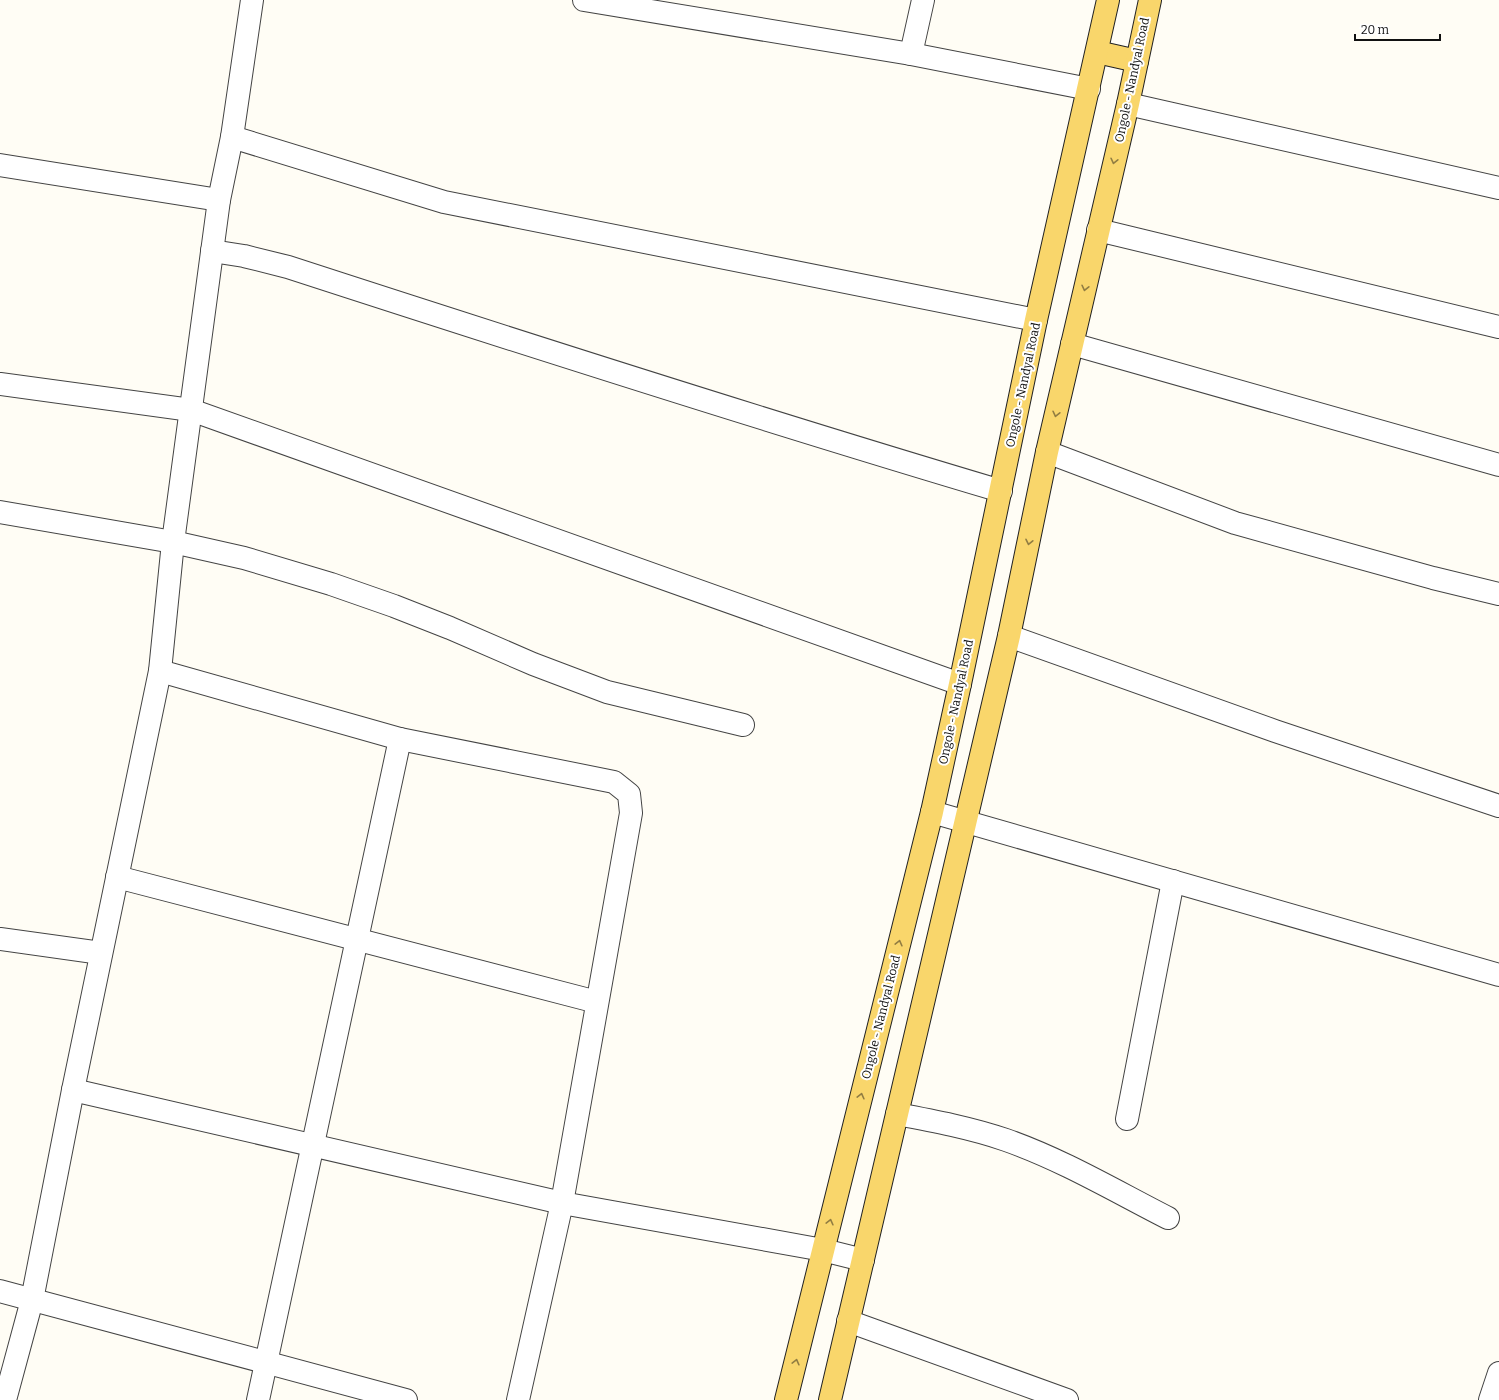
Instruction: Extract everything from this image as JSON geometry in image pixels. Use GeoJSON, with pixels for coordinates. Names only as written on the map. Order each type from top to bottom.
{"type":"FeatureCollection","features":[{"type":"Feature","properties":{"kind":"main road","name":"Ongole - Nandyal Road"},"geometry":{"type":"LineString","coordinates":[[786,1400],[932,812],[1036,320],[1108,0]]}},
{"type":"Feature","properties":{"kind":"main road","name":"Ongole - Nandyal Road"},"geometry":{"type":"LineString","coordinates":[[830,1400],[1009,636],[1047,452],[1128,104],[1150,0]]}},
{"type":"Feature","properties":{"kind":"main road"},"geometry":{"type":"LineString","coordinates":[[1097,52],[1137,61]]}},
{"type":"Feature","properties":{"kind":"street"},"geometry":{"type":"LineString","coordinates":[[5,1400],[32,1300],[73,1090],[160,671],[173,542],[212,251],[219,200],[232,137],[252,0]]}},
{"type":"Feature","properties":{"kind":"street"},"geometry":{"type":"LineString","coordinates":[[584,0],[698,9],[911,54],[1089,89]]}},
{"type":"Feature","properties":{"kind":"street"},"geometry":{"type":"LineString","coordinates":[[911,54],[923,0]]}},
{"type":"Feature","properties":{"kind":"street"},"geometry":{"type":"LineString","coordinates":[[1128,104],[1499,188]]}},
{"type":"Feature","properties":{"kind":"street"},"geometry":{"type":"LineString","coordinates":[[232,137],[444,202],[1036,320]]}},
{"type":"Feature","properties":{"kind":"street"},"geometry":{"type":"LineString","coordinates":[[0,165],[219,200]]}},
{"type":"Feature","properties":{"kind":"street"},"geometry":{"type":"LineString","coordinates":[[1098,230],[1499,327]]}},
{"type":"Feature","properties":{"kind":"street"},"geometry":{"type":"LineString","coordinates":[[212,251],[244,256],[288,267],[692,397],[1001,491]]}},
{"type":"Feature","properties":{"kind":"street"},"geometry":{"type":"LineString","coordinates":[[1072,344],[1499,465]]}},
{"type":"Feature","properties":{"kind":"street"},"geometry":{"type":"LineString","coordinates":[[0,384],[191,410],[960,684]]}},
{"type":"Feature","properties":{"kind":"street"},"geometry":{"type":"LineString","coordinates":[[1047,452],[1235,523],[1434,578],[1499,594]]}},
{"type":"Feature","properties":{"kind":"street"},"geometry":{"type":"LineString","coordinates":[[0,512],[173,542],[244,558],[345,588],[394,606],[450,628],[533,664],[607,692],[743,725]]}},
{"type":"Feature","properties":{"kind":"street"},"geometry":{"type":"LineString","coordinates":[[1009,636],[1275,731],[1499,806]]}},
{"type":"Feature","properties":{"kind":"street"},"geometry":{"type":"LineString","coordinates":[[160,671],[400,739],[614,782],[629,794],[631,813],[562,1203],[518,1400]]}},
{"type":"Feature","properties":{"kind":"street"},"geometry":{"type":"LineString","coordinates":[[258,1400],[400,739]]}},
{"type":"Feature","properties":{"kind":"street"},"geometry":{"type":"LineString","coordinates":[[932,812],[1499,975]]}},
{"type":"Feature","properties":{"kind":"street"},"geometry":{"type":"LineString","coordinates":[[117,877],[597,1002]]}},
{"type":"Feature","properties":{"kind":"street"},"geometry":{"type":"LineString","coordinates":[[1127,1119],[1173,881]]}},
{"type":"Feature","properties":{"kind":"street"},"geometry":{"type":"LineString","coordinates":[[0,939],[101,954]]}},
{"type":"Feature","properties":{"kind":"street"},"geometry":{"type":"LineString","coordinates":[[73,1090],[562,1203],[823,1250],[863,1260]]}},
{"type":"Feature","properties":{"kind":"street"},"geometry":{"type":"LineString","coordinates":[[897,1114],[953,1125],[1007,1140],[1074,1169],[1168,1218]]}},
{"type":"Feature","properties":{"kind":"street"},"geometry":{"type":"LineString","coordinates":[[0,1291],[406,1400]]}},
{"type":"Feature","properties":{"kind":"street"},"geometry":{"type":"LineString","coordinates":[[848,1321],[1067,1400]]}},
{"type":"Feature","properties":{"kind":"street"},"geometry":{"type":"LineString","coordinates":[[1490,1400],[1499,1373]]}}]}
